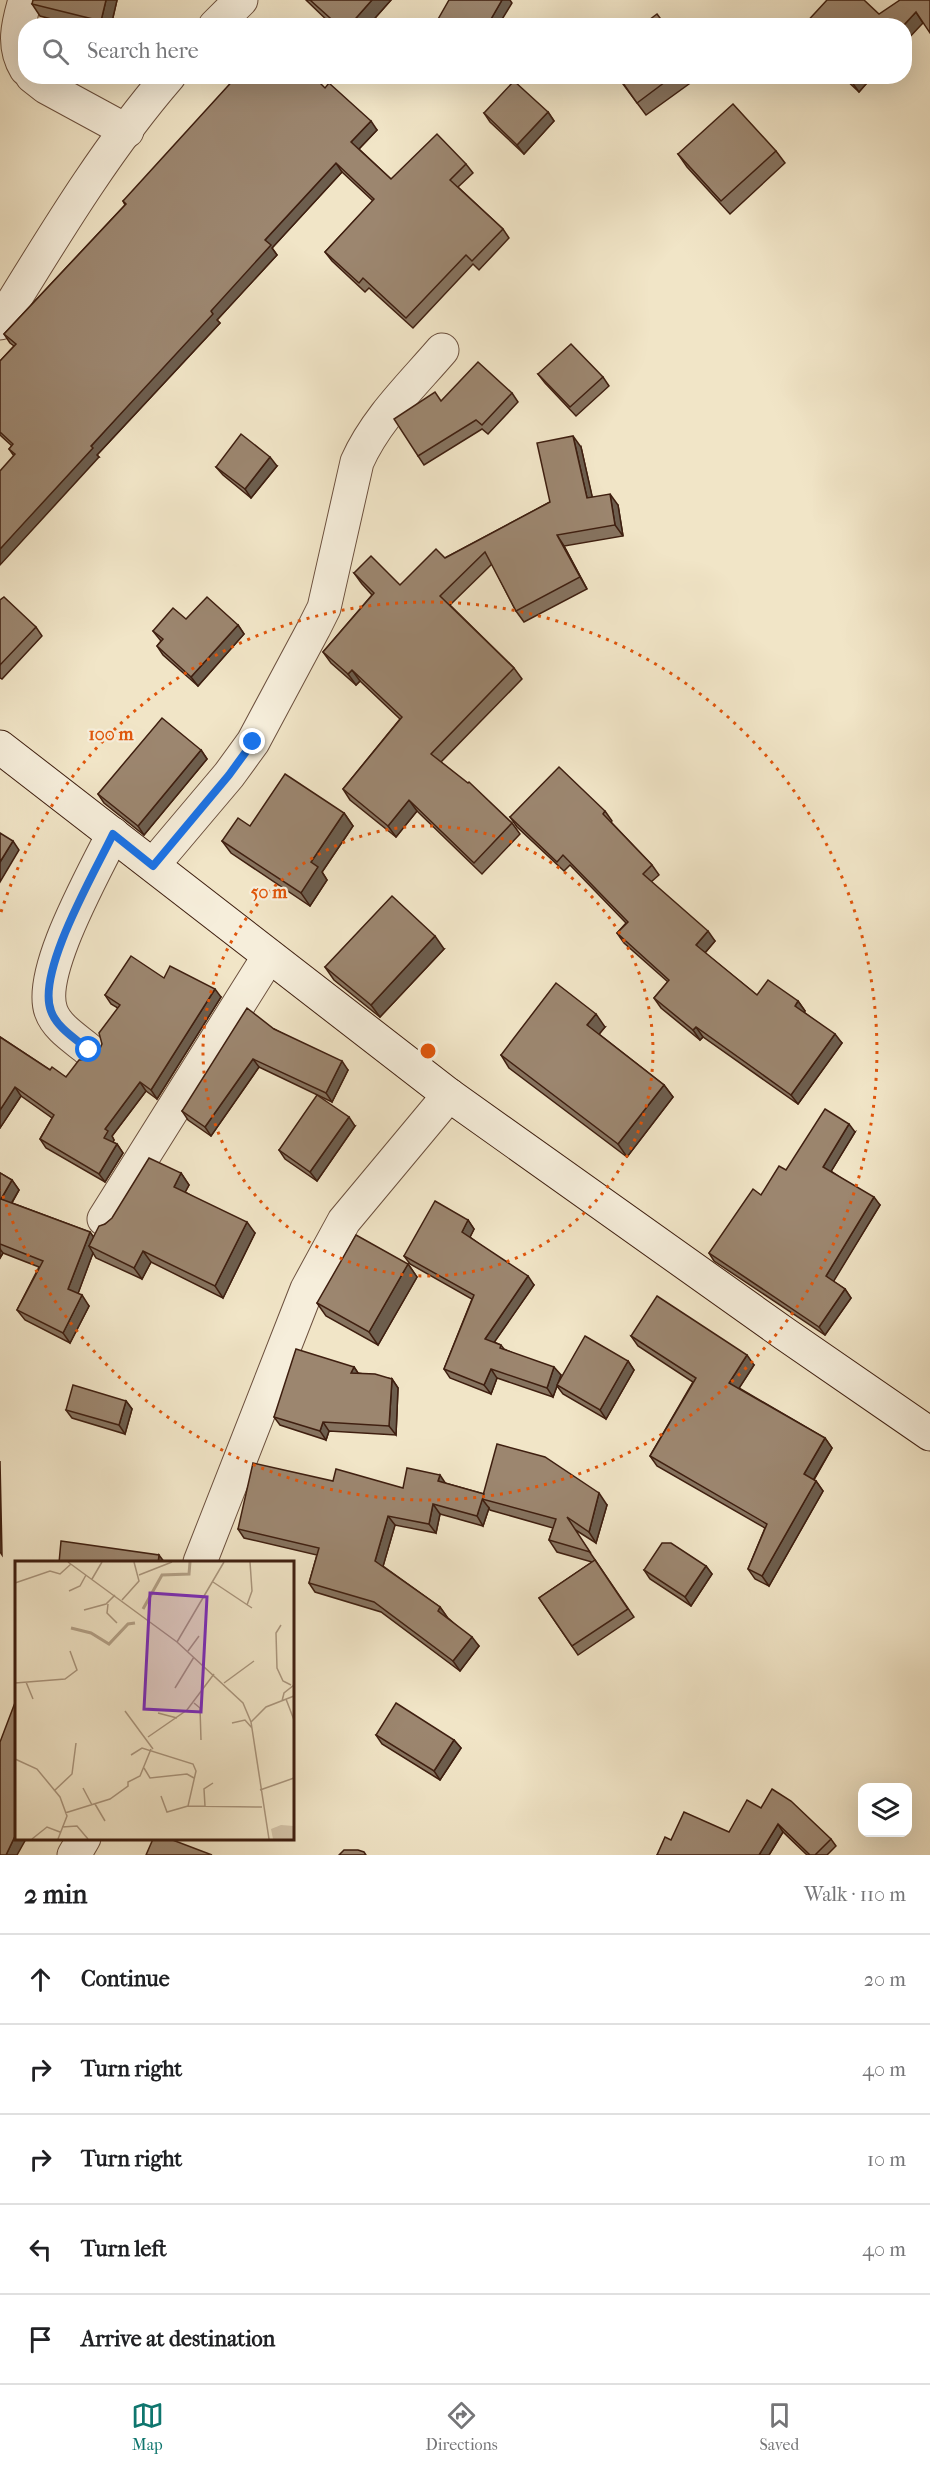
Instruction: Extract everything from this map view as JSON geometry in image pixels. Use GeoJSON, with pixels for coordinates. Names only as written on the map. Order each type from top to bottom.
{"type":"FeatureCollection","features":[{"type":"Feature","properties":{"kind":"street"},"geometry":{"type":"LineString","coordinates":[[21,18],[25,0]]}},
{"type":"Feature","properties":{"kind":"street"},"geometry":{"type":"LineString","coordinates":[[223,18],[241,0]]}},
{"type":"Feature","properties":{"kind":"street"},"geometry":{"type":"LineString","coordinates":[[42,84],[127,131]]}},
{"type":"Feature","properties":{"kind":"street"},"geometry":{"type":"LineString","coordinates":[[0,323],[40,259],[127,131],[164,84]]}},
{"type":"Feature","properties":{"kind":"street"},"geometry":{"type":"LineString","coordinates":[[153,866],[229,775],[253,742],[324,608],[357,462],[365,444],[376,427],[442,350]]}},
{"type":"Feature","properties":{"kind":"street"},"geometry":{"type":"LineString","coordinates":[[0,747],[449,1095],[930,1434]]}},
{"type":"Feature","properties":{"kind":"street"},"geometry":{"type":"LineString","coordinates":[[89,1050],[57,1022],[50,1010],[48,996],[56,955],[113,834]]}},
{"type":"Feature","properties":{"kind":"street"},"geometry":{"type":"LineString","coordinates":[[104,1219],[269,956]]}},
{"type":"Feature","properties":{"kind":"street"},"geometry":{"type":"LineString","coordinates":[[201,1561],[307,1289],[344,1221],[449,1095]]}},
{"type":"Feature","properties":{"kind":"street"},"geometry":{"type":"LineString","coordinates":[[74,1855],[83,1840]]}},
{"type":"Feature","properties":{"kind":"building"},"geometry":{"type":"Polygon","coordinates":[[[33,0],[106,0],[102,18],[89,18],[32,4],[33,0]]]}},
{"type":"Feature","properties":{"kind":"building"},"geometry":{"type":"Polygon","coordinates":[[[310,0],[372,0],[356,18],[330,18],[310,0]]]}},
{"type":"Feature","properties":{"kind":"building"},"geometry":{"type":"Polygon","coordinates":[[[449,0],[502,0],[492,18],[439,18],[449,0]]]}},
{"type":"Feature","properties":{"kind":"building"},"geometry":{"type":"Polygon","coordinates":[[[827,0],[864,0],[879,14],[900,0],[930,0],[930,33],[916,12],[910,18],[810,18],[827,0]]]}},
{"type":"Feature","properties":{"kind":"building"},"geometry":{"type":"Polygon","coordinates":[[[230,84],[321,84],[325,88],[330,84],[371,121],[351,142],[391,179],[437,134],[466,164],[450,180],[503,229],[472,261],[466,255],[406,318],[363,278],[359,283],[325,252],[374,199],[336,163],[265,240],[271,245],[211,311],[213,314],[0,549],[0,471],[15,454],[9,449],[13,444],[0,432],[0,361],[16,344],[4,334],[126,204],[123,201],[230,84]]]}},
{"type":"Feature","properties":{"kind":"building"},"geometry":{"type":"Polygon","coordinates":[[[511,84],[517,84],[548,112],[517,145],[484,113],[511,84]]]}},
{"type":"Feature","properties":{"kind":"building"},"geometry":{"type":"Polygon","coordinates":[[[624,84],[662,84],[637,103],[624,84]]]}},
{"type":"Feature","properties":{"kind":"building"},"geometry":{"type":"Polygon","coordinates":[[[733,104],[776,151],[721,201],[678,154],[733,104]]]}},
{"type":"Feature","properties":{"kind":"building"},"geometry":{"type":"Polygon","coordinates":[[[571,344],[603,377],[570,407],[538,374],[571,344]]]}},
{"type":"Feature","properties":{"kind":"building"},"geometry":{"type":"Polygon","coordinates":[[[478,362],[512,393],[482,425],[476,420],[418,456],[394,419],[435,392],[441,401],[478,362]]]}},
{"type":"Feature","properties":{"kind":"building"},"geometry":{"type":"Polygon","coordinates":[[[241,434],[270,457],[245,489],[216,467],[241,434]]]}},
{"type":"Feature","properties":{"kind":"building"},"geometry":{"type":"Polygon","coordinates":[[[573,436],[587,498],[610,494],[615,525],[557,535],[580,577],[516,611],[485,552],[440,596],[514,668],[431,754],[469,782],[512,823],[474,863],[409,800],[388,826],[343,789],[402,717],[352,670],[348,674],[323,652],[374,593],[354,573],[371,556],[400,585],[436,549],[445,558],[550,502],[537,443],[573,436]]]}},
{"type":"Feature","properties":{"kind":"building"},"geometry":{"type":"Polygon","coordinates":[[[4,597],[36,627],[0,665],[0,600],[4,597]]]}},
{"type":"Feature","properties":{"kind":"building"},"geometry":{"type":"Polygon","coordinates":[[[207,597],[238,625],[191,677],[157,646],[163,639],[153,631],[173,608],[186,619],[207,597]]]}},
{"type":"Feature","properties":{"kind":"building"},"geometry":{"type":"Polygon","coordinates":[[[162,718],[201,750],[138,826],[98,794],[162,718]]]}},
{"type":"Feature","properties":{"kind":"building"},"geometry":{"type":"Polygon","coordinates":[[[559,767],[605,811],[603,814],[652,865],[643,874],[708,931],[696,945],[757,995],[768,980],[798,1001],[795,1006],[835,1034],[791,1095],[696,1027],[693,1030],[654,998],[669,980],[617,933],[628,922],[563,855],[557,862],[510,817],[559,767]]]}},
{"type":"Feature","properties":{"kind":"building"},"geometry":{"type":"Polygon","coordinates":[[[285,774],[344,813],[311,862],[318,867],[301,893],[222,841],[238,818],[250,826],[285,774]]]}},
{"type":"Feature","properties":{"kind":"building"},"geometry":{"type":"Polygon","coordinates":[[[0,833],[13,841],[0,862],[0,833]]]}},
{"type":"Feature","properties":{"kind":"building"},"geometry":{"type":"Polygon","coordinates":[[[392,896],[435,936],[371,1005],[325,967],[392,896]]]}},
{"type":"Feature","properties":{"kind":"building"},"geometry":{"type":"Polygon","coordinates":[[[131,956],[164,978],[170,966],[215,989],[151,1090],[140,1082],[105,1129],[108,1131],[104,1138],[117,1144],[99,1174],[40,1139],[54,1115],[15,1087],[0,1110],[0,1037],[50,1070],[52,1067],[66,1077],[79,1060],[89,1059],[98,1053],[102,1044],[99,1033],[120,1005],[105,995],[131,956]]]}},
{"type":"Feature","properties":{"kind":"building"},"geometry":{"type":"Polygon","coordinates":[[[556,983],[596,1014],[587,1025],[664,1085],[618,1144],[501,1055],[556,983]]]}},
{"type":"Feature","properties":{"kind":"building"},"geometry":{"type":"Polygon","coordinates":[[[247,1008],[274,1029],[342,1061],[326,1093],[253,1059],[205,1127],[182,1111],[247,1008]]]}},
{"type":"Feature","properties":{"kind":"building"},"geometry":{"type":"Polygon","coordinates":[[[317,1095],[349,1117],[310,1172],[279,1150],[317,1095]]]}},
{"type":"Feature","properties":{"kind":"building"},"geometry":{"type":"Polygon","coordinates":[[[825,1109],[849,1124],[823,1167],[874,1197],[826,1276],[845,1289],[819,1327],[709,1253],[753,1189],[761,1195],[779,1166],[786,1170],[825,1109]]]}},
{"type":"Feature","properties":{"kind":"building"},"geometry":{"type":"Polygon","coordinates":[[[149,1158],[181,1173],[174,1187],[247,1222],[215,1286],[143,1251],[134,1268],[89,1246],[99,1226],[112,1218],[149,1158]]]}},
{"type":"Feature","properties":{"kind":"building"},"geometry":{"type":"Polygon","coordinates":[[[0,1173],[12,1180],[1,1199],[90,1232],[68,1289],[82,1295],[63,1333],[17,1310],[43,1261],[0,1244],[0,1173]]]}},
{"type":"Feature","properties":{"kind":"building"},"geometry":{"type":"Polygon","coordinates":[[[435,1201],[468,1220],[462,1232],[528,1276],[485,1339],[501,1345],[500,1348],[554,1367],[547,1388],[491,1369],[484,1385],[444,1369],[474,1295],[404,1256],[435,1201]]]}},
{"type":"Feature","properties":{"kind":"building"},"geometry":{"type":"Polygon","coordinates":[[[356,1235],[408,1264],[369,1332],[317,1303],[356,1235]]]}},
{"type":"Feature","properties":{"kind":"building"},"geometry":{"type":"Polygon","coordinates":[[[657,1296],[747,1355],[729,1383],[825,1438],[804,1474],[816,1481],[762,1576],[748,1569],[767,1524],[650,1456],[696,1378],[631,1336],[657,1296]]]}},
{"type":"Feature","properties":{"kind":"building"},"geometry":{"type":"Polygon","coordinates":[[[585,1336],[628,1361],[600,1410],[557,1385],[585,1336]]]}},
{"type":"Feature","properties":{"kind":"building"},"geometry":{"type":"Polygon","coordinates":[[[296,1349],[354,1367],[351,1373],[375,1374],[392,1379],[389,1426],[323,1422],[320,1431],[274,1417],[296,1349]]]}},
{"type":"Feature","properties":{"kind":"building"},"geometry":{"type":"Polygon","coordinates":[[[73,1385],[126,1401],[119,1425],[66,1410],[73,1385]]]}},
{"type":"Feature","properties":{"kind":"building"},"geometry":{"type":"Polygon","coordinates":[[[497,1444],[545,1457],[599,1493],[589,1532],[567,1517],[590,1552],[549,1540],[556,1519],[482,1499],[497,1444]]]}},
{"type":"Feature","properties":{"kind":"building"},"geometry":{"type":"Polygon","coordinates":[[[253,1463],[333,1481],[336,1469],[403,1488],[407,1468],[440,1475],[438,1481],[484,1494],[477,1516],[433,1504],[429,1524],[388,1516],[375,1561],[440,1607],[438,1611],[472,1637],[453,1661],[374,1602],[309,1583],[319,1548],[238,1529],[253,1463]]]}},
{"type":"Feature","properties":{"kind":"building"},"geometry":{"type":"Polygon","coordinates":[[[61,1541],[159,1555],[158,1561],[59,1561],[61,1541]]]}},
{"type":"Feature","properties":{"kind":"building"},"geometry":{"type":"Polygon","coordinates":[[[662,1543],[671,1543],[706,1566],[685,1597],[644,1570],[662,1543]]]}},
{"type":"Feature","properties":{"kind":"building"},"geometry":{"type":"Polygon","coordinates":[[[595,1560],[628,1609],[572,1646],[539,1598],[595,1560]]]}},
{"type":"Feature","properties":{"kind":"building"},"geometry":{"type":"Polygon","coordinates":[[[15,1703],[15,1836],[6,1855],[0,1855],[0,1742],[15,1703]]]}},
{"type":"Feature","properties":{"kind":"building"},"geometry":{"type":"Polygon","coordinates":[[[396,1703],[454,1740],[434,1771],[376,1735],[396,1703]]]}},
{"type":"Feature","properties":{"kind":"building"},"geometry":{"type":"Polygon","coordinates":[[[772,1789],[791,1801],[831,1839],[815,1855],[810,1855],[778,1824],[759,1855],[657,1855],[665,1837],[671,1840],[684,1812],[729,1832],[747,1800],[761,1808],[772,1789]]]}},
{"type":"Feature","properties":{"kind":"building"},"geometry":{"type":"Polygon","coordinates":[[[153,1840],[173,1840],[212,1855],[146,1855],[153,1840]]]}},
{"type":"Feature","properties":{"kind":"building"},"geometry":{"type":"Polygon","coordinates":[[[344,1850],[358,1850],[366,1855],[339,1855],[344,1850]]]}},
{"type":"Feature","properties":{"kind":"route"},"geometry":{"type":"LineString","coordinates":[[89,1050],[57,1022],[50,1010],[48,996],[56,955],[113,834],[153,866],[229,775],[253,742]]}}]}
